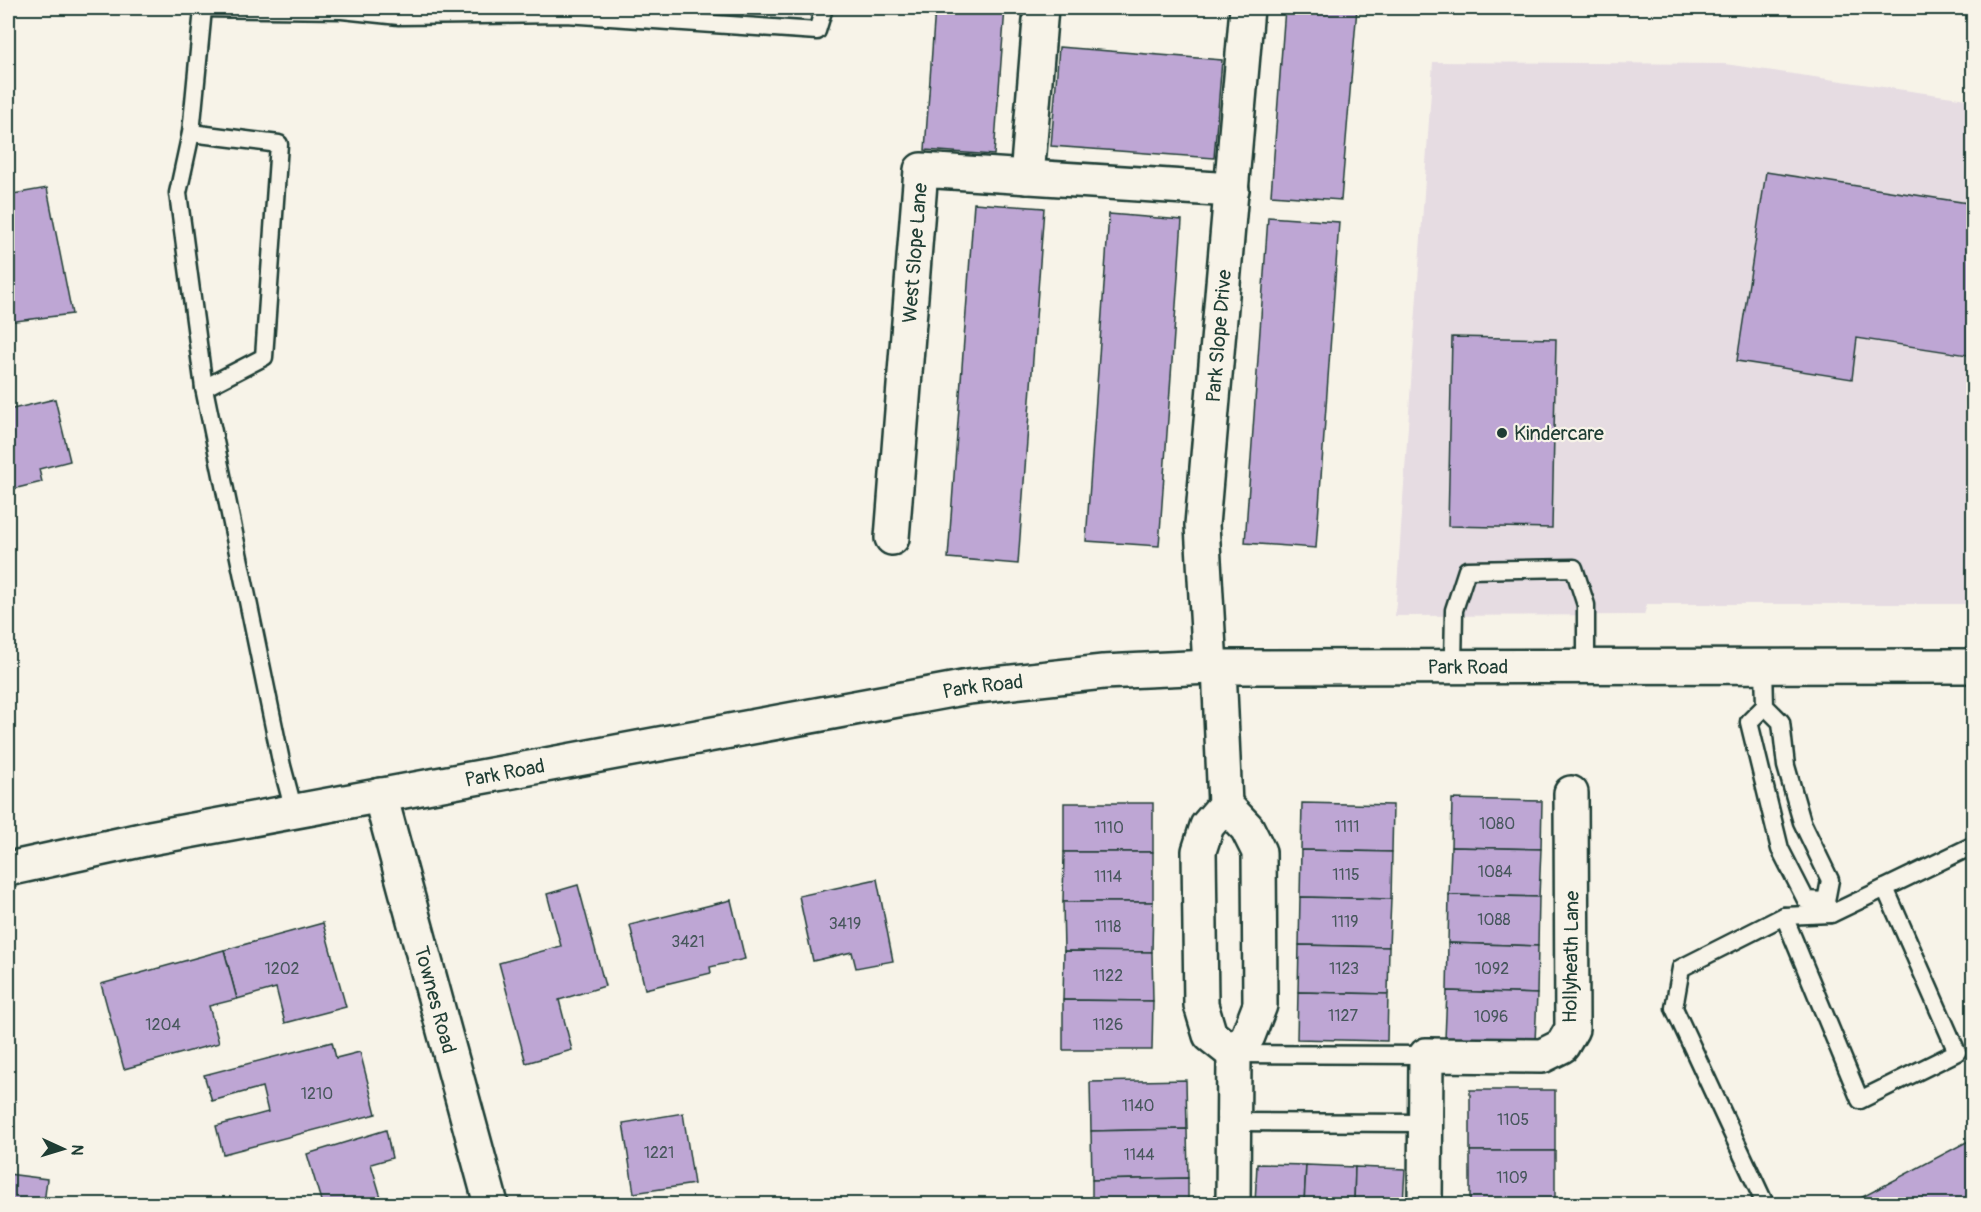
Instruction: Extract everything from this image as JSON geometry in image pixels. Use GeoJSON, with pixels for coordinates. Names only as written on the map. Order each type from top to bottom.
{"type":"FeatureCollection","features":[{"type":"Feature","properties":{"kind":"street"},"geometry":{"type":"LineString","coordinates":[[1027,177],[1041,8]]}},
{"type":"Feature","properties":{"kind":"street","name":"Park Slope Drive"},"geometry":{"type":"LineString","coordinates":[[1225,805],[1202,525],[1247,8]]}},
{"type":"Feature","properties":{"kind":"street","name":"West Slope Lane"},"geometry":{"type":"LineString","coordinates":[[892,538],[921,170],[1232,190]]}},
{"type":"Feature","properties":{"kind":"street","name":"Park Road"},"geometry":{"type":"LineString","coordinates":[[8,869],[150,838],[968,687],[1103,672],[1215,667],[1974,666]]}},
{"type":"Feature","properties":{"kind":"street","name":"Hollyheath Lane"},"geometry":{"type":"LineString","coordinates":[[1426,1055],[1542,1056],[1562,1046],[1572,1029],[1571,793]]}},
{"type":"Feature","properties":{"kind":"street","name":"Townes Road"},"geometry":{"type":"LineString","coordinates":[[380,795],[491,1204]]}},
{"type":"Feature","properties":{"kind":"street"},"geometry":{"type":"LineString","coordinates":[[1233,1204],[1234,1054],[1248,1036],[1260,1005],[1259,852],[1247,828],[1225,805],[1207,826],[1199,851],[1201,1005],[1210,1035],[1234,1054]]}},
{"type":"Feature","properties":{"kind":"street"},"geometry":{"type":"LineString","coordinates":[[1425,1204],[1426,1055]]}},
{"type":"Feature","properties":{"kind":"lane"},"geometry":{"type":"LineString","coordinates":[[294,811],[282,766],[204,387],[178,194],[192,133],[201,8],[342,10],[399,16],[566,14],[817,31],[824,8]]}},
{"type":"Feature","properties":{"kind":"lane"},"geometry":{"type":"LineString","coordinates":[[192,133],[279,144],[264,357],[204,387]]}},
{"type":"Feature","properties":{"kind":"lane"},"geometry":{"type":"LineString","coordinates":[[1453,666],[1454,610],[1467,570],[1574,568],[1586,605],[1586,666]]}},
{"type":"Feature","properties":{"kind":"lane"},"geometry":{"type":"LineString","coordinates":[[1764,667],[1765,706],[1781,722],[1786,766],[1802,822],[1830,880],[1828,908]]}},
{"type":"Feature","properties":{"kind":"lane"},"geometry":{"type":"LineString","coordinates":[[1765,706],[1749,722],[1780,849],[1806,900],[1828,908]]}},
{"type":"Feature","properties":{"kind":"lane"},"geometry":{"type":"LineString","coordinates":[[1765,1204],[1674,1008],[1681,968],[1784,916],[1828,908],[1885,888],[1974,845]]}},
{"type":"Feature","properties":{"kind":"lane"},"geometry":{"type":"LineString","coordinates":[[1784,916],[1860,1100],[1957,1052],[1885,888]]}},
{"type":"Feature","properties":{"kind":"lane"},"geometry":{"type":"LineString","coordinates":[[1234,1054],[1426,1055]]}},
{"type":"Feature","properties":{"kind":"lane"},"geometry":{"type":"LineString","coordinates":[[1232,1122],[1425,1123]]}},
{"type":"Feature","properties":{"kind":"shaded area"},"geometry":{"type":"Polygon","coordinates":[[[1433,62],[1725,64],[1973,100],[1973,604],[1647,604],[1644,615],[1395,616],[1433,62]]]}},
{"type":"Feature","properties":{"kind":"building"},"geometry":{"type":"Polygon","coordinates":[[[935,8],[1005,8],[994,155],[925,150],[935,8]]]}},
{"type":"Feature","properties":{"kind":"building"},"geometry":{"type":"Polygon","coordinates":[[[1285,8],[1357,8],[1341,200],[1271,195],[1285,8]]]}},
{"type":"Feature","properties":{"kind":"building"},"geometry":{"type":"Polygon","coordinates":[[[1059,47],[1222,60],[1214,158],[1051,146],[1059,47]]]}},
{"type":"Feature","properties":{"kind":"building"},"geometry":{"type":"Polygon","coordinates":[[[1766,172],[1974,204],[1974,356],[1857,338],[1852,379],[1737,361],[1766,172]]]}},
{"type":"Feature","properties":{"kind":"building"},"geometry":{"type":"Polygon","coordinates":[[[47,188],[72,314],[8,322],[8,195],[47,188]]]}},
{"type":"Feature","properties":{"kind":"building"},"geometry":{"type":"Polygon","coordinates":[[[974,203],[1044,208],[1018,564],[948,558],[974,203]]]}},
{"type":"Feature","properties":{"kind":"building"},"geometry":{"type":"Polygon","coordinates":[[[1109,214],[1182,220],[1159,546],[1086,541],[1109,214]]]}},
{"type":"Feature","properties":{"kind":"building"},"geometry":{"type":"Polygon","coordinates":[[[1268,217],[1339,222],[1316,548],[1245,543],[1268,217]]]}},
{"type":"Feature","properties":{"kind":"building","name":"Kindercare"},"geometry":{"type":"Polygon","coordinates":[[[1452,337],[1556,339],[1552,528],[1448,526],[1452,337]]]}},
{"type":"Feature","properties":{"kind":"building"},"geometry":{"type":"Polygon","coordinates":[[[55,399],[70,461],[39,469],[42,482],[13,489],[8,474],[8,410],[55,399]]]}},
{"type":"Feature","properties":{"kind":"building"},"geometry":{"type":"Polygon","coordinates":[[[1452,799],[1542,801],[1541,849],[1451,847],[1452,799]]]}},
{"type":"Feature","properties":{"kind":"building"},"geometry":{"type":"Polygon","coordinates":[[[1064,803],[1153,803],[1153,852],[1064,852],[1064,803]]]}},
{"type":"Feature","properties":{"kind":"building"},"geometry":{"type":"Polygon","coordinates":[[[1302,803],[1393,805],[1392,852],[1301,850],[1302,803]]]}},
{"type":"Feature","properties":{"kind":"building"},"geometry":{"type":"Polygon","coordinates":[[[1451,847],[1541,849],[1539,897],[1449,895],[1451,847]]]}},
{"type":"Feature","properties":{"kind":"building"},"geometry":{"type":"Polygon","coordinates":[[[1301,850],[1392,852],[1391,899],[1300,897],[1301,850]]]}},
{"type":"Feature","properties":{"kind":"building"},"geometry":{"type":"Polygon","coordinates":[[[1064,852],[1153,852],[1153,902],[1063,902],[1064,852]]]}},
{"type":"Feature","properties":{"kind":"building"},"geometry":{"type":"Polygon","coordinates":[[[877,879],[893,961],[856,968],[852,952],[813,961],[799,896],[877,879]]]}},
{"type":"Feature","properties":{"kind":"building"},"geometry":{"type":"Polygon","coordinates":[[[578,885],[605,986],[559,1000],[572,1050],[526,1063],[499,963],[561,946],[547,894],[578,885]]]}},
{"type":"Feature","properties":{"kind":"building"},"geometry":{"type":"Polygon","coordinates":[[[1449,895],[1539,897],[1538,946],[1448,943],[1449,895]]]}},
{"type":"Feature","properties":{"kind":"building"},"geometry":{"type":"Polygon","coordinates":[[[1300,897],[1391,899],[1389,947],[1299,945],[1300,897]]]}},
{"type":"Feature","properties":{"kind":"building"},"geometry":{"type":"Polygon","coordinates":[[[731,900],[745,959],[710,967],[711,973],[645,989],[630,925],[731,900]]]}},
{"type":"Feature","properties":{"kind":"building"},"geometry":{"type":"Polygon","coordinates":[[[1063,902],[1153,902],[1152,952],[1064,951],[1063,902]]]}},
{"type":"Feature","properties":{"kind":"building"},"geometry":{"type":"Polygon","coordinates":[[[323,923],[346,1007],[285,1023],[276,988],[237,999],[224,950],[323,923]]]}},
{"type":"Feature","properties":{"kind":"building"},"geometry":{"type":"Polygon","coordinates":[[[1448,943],[1538,946],[1537,994],[1447,991],[1448,943]]]}},
{"type":"Feature","properties":{"kind":"building"},"geometry":{"type":"Polygon","coordinates":[[[1299,945],[1389,947],[1388,994],[1298,992],[1299,945]]]}},
{"type":"Feature","properties":{"kind":"building"},"geometry":{"type":"Polygon","coordinates":[[[224,950],[237,999],[209,1006],[219,1043],[124,1069],[101,984],[224,950]]]}},
{"type":"Feature","properties":{"kind":"building"},"geometry":{"type":"Polygon","coordinates":[[[1064,951],[1152,952],[1153,1001],[1063,1000],[1064,951]]]}},
{"type":"Feature","properties":{"kind":"building"},"geometry":{"type":"Polygon","coordinates":[[[1447,991],[1537,994],[1535,1042],[1445,1039],[1447,991]]]}},
{"type":"Feature","properties":{"kind":"building"},"geometry":{"type":"Polygon","coordinates":[[[1298,992],[1388,994],[1387,1041],[1297,1039],[1298,992]]]}},
{"type":"Feature","properties":{"kind":"building"},"geometry":{"type":"Polygon","coordinates":[[[1063,1000],[1153,1001],[1152,1050],[1063,1050],[1063,1000]]]}},
{"type":"Feature","properties":{"kind":"building"},"geometry":{"type":"Polygon","coordinates":[[[332,1042],[336,1058],[360,1052],[376,1114],[223,1154],[216,1126],[268,1112],[262,1087],[212,1101],[204,1075],[332,1042]]]}},
{"type":"Feature","properties":{"kind":"building"},"geometry":{"type":"Polygon","coordinates":[[[1186,1080],[1187,1129],[1091,1131],[1090,1082],[1186,1080]]]}},
{"type":"Feature","properties":{"kind":"building"},"geometry":{"type":"Polygon","coordinates":[[[1470,1090],[1555,1090],[1555,1151],[1470,1151],[1470,1090]]]}},
{"type":"Feature","properties":{"kind":"building"},"geometry":{"type":"Polygon","coordinates":[[[683,1113],[694,1184],[634,1193],[623,1123],[683,1113]]]}},
{"type":"Feature","properties":{"kind":"building"},"geometry":{"type":"Polygon","coordinates":[[[1187,1129],[1188,1178],[1092,1180],[1091,1131],[1187,1129]]]}},
{"type":"Feature","properties":{"kind":"building"},"geometry":{"type":"Polygon","coordinates":[[[386,1130],[392,1158],[371,1164],[383,1204],[322,1204],[307,1154],[386,1130]]]}},
{"type":"Feature","properties":{"kind":"building"},"geometry":{"type":"Polygon","coordinates":[[[1974,1138],[1974,1204],[1854,1204],[1853,1202],[1974,1138]]]}},
{"type":"Feature","properties":{"kind":"building"},"geometry":{"type":"Polygon","coordinates":[[[1470,1151],[1555,1151],[1555,1204],[1470,1204],[1470,1151]]]}},
{"type":"Feature","properties":{"kind":"building"},"geometry":{"type":"Polygon","coordinates":[[[1257,1164],[1306,1165],[1304,1204],[1255,1204],[1257,1164]]]}},
{"type":"Feature","properties":{"kind":"building"},"geometry":{"type":"Polygon","coordinates":[[[1306,1165],[1355,1167],[1354,1204],[1304,1204],[1306,1165]]]}},
{"type":"Feature","properties":{"kind":"building"},"geometry":{"type":"Polygon","coordinates":[[[1355,1167],[1405,1169],[1403,1204],[1354,1204],[1355,1167]]]}},
{"type":"Feature","properties":{"kind":"building"},"geometry":{"type":"Polygon","coordinates":[[[8,1174],[47,1179],[44,1204],[8,1204],[8,1174]]]}},
{"type":"Feature","properties":{"kind":"building"},"geometry":{"type":"Polygon","coordinates":[[[1188,1178],[1188,1204],[1092,1204],[1092,1180],[1188,1178]]]}},
{"type":"Feature","properties":{"kind":"place","name":"Kindercare"},"geometry":{"type":"Point","coordinates":[1502,433]}}]}
